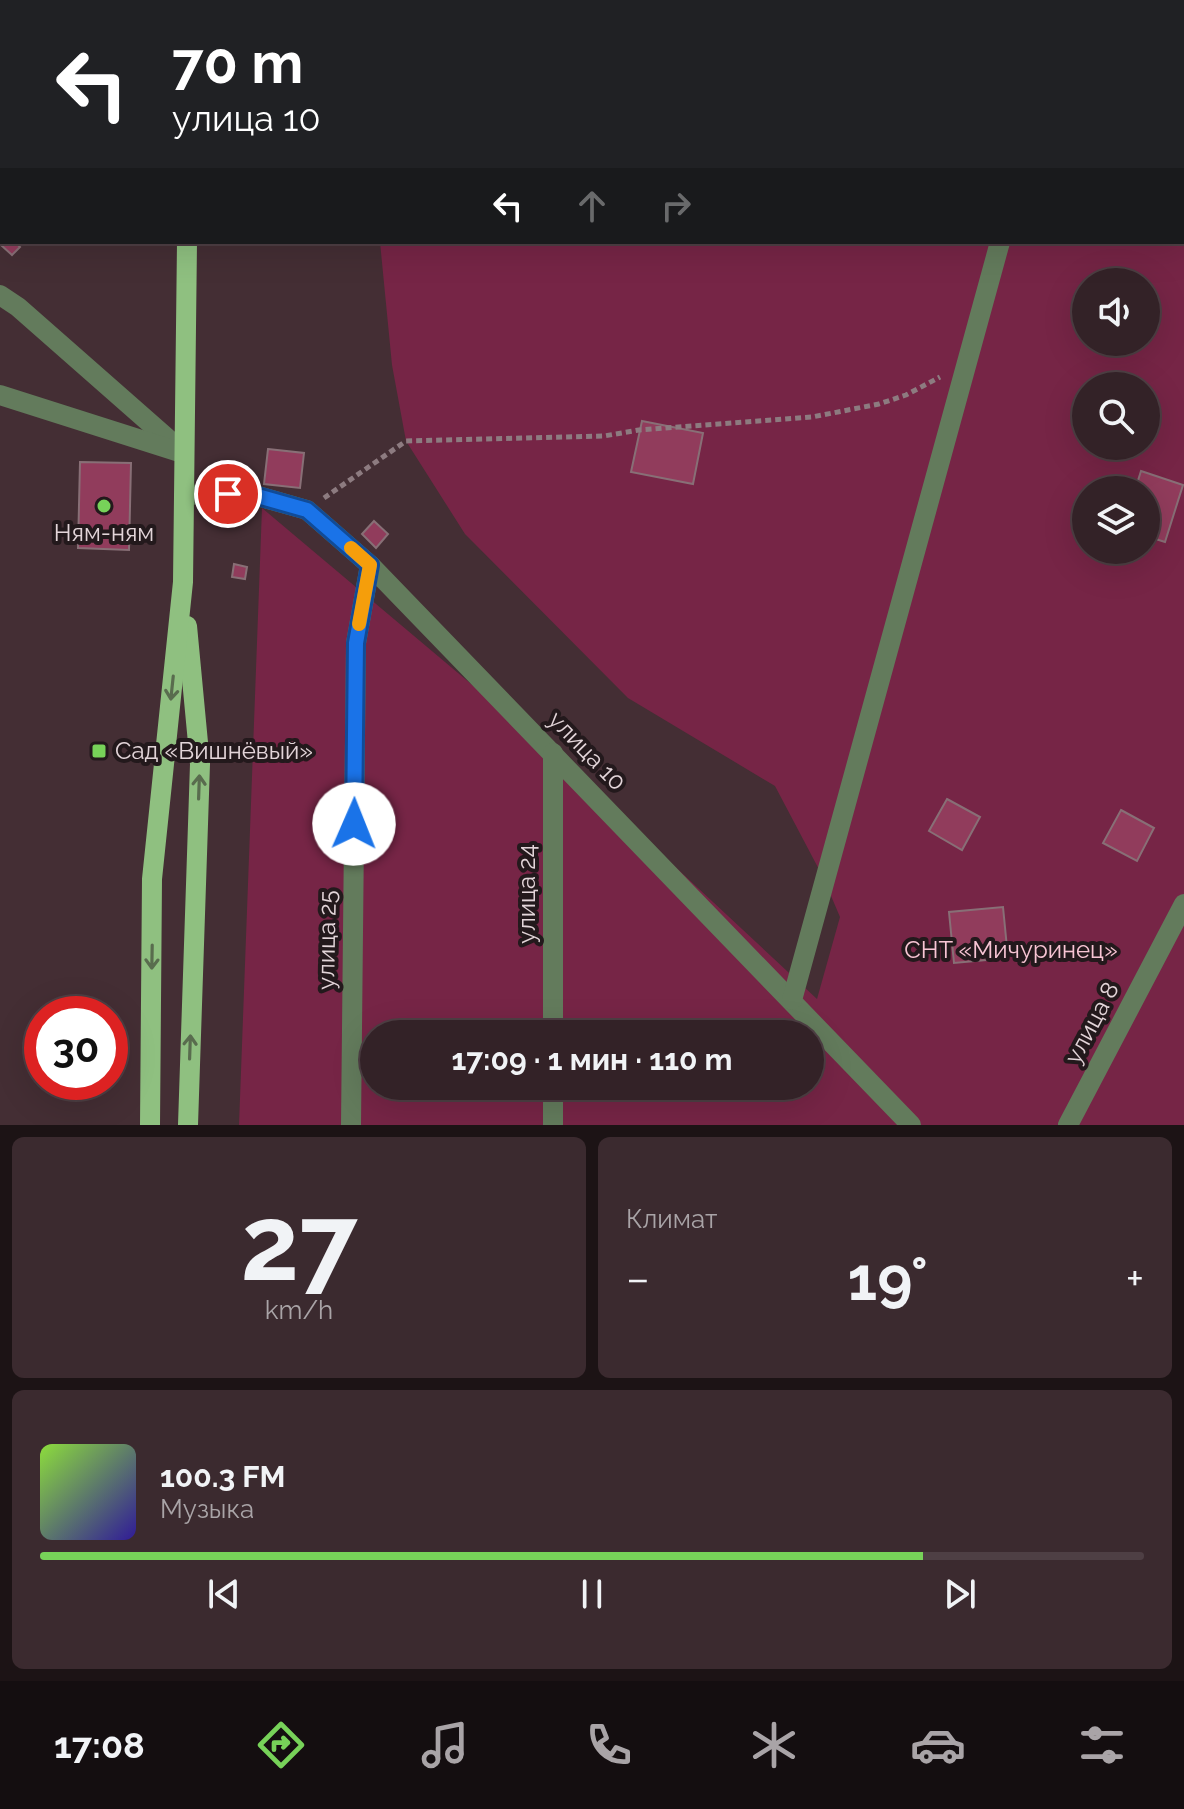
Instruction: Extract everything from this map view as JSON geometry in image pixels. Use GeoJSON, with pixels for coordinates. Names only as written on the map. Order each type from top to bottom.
{"type":"FeatureCollection","features":[{"type":"Feature","properties":{"kind":"main road"},"geometry":{"type":"LineString","coordinates":[[150,1125],[152,879],[183,582],[187,244]]}},
{"type":"Feature","properties":{"kind":"main road"},"geometry":{"type":"LineString","coordinates":[[183,582],[200,764],[188,1125]]}},
{"type":"Feature","properties":{"kind":"street"},"geometry":{"type":"LineString","coordinates":[[792,1000],[999,244]]}},
{"type":"Feature","properties":{"kind":"street"},"geometry":{"type":"LineString","coordinates":[[0,280],[18,307]]}},
{"type":"Feature","properties":{"kind":"street"},"geometry":{"type":"LineString","coordinates":[[0,295],[18,307],[184,453]]}},
{"type":"Feature","properties":{"kind":"street"},"geometry":{"type":"LineString","coordinates":[[0,395],[184,453]]}},
{"type":"Feature","properties":{"kind":"street","name":"улица 10"},"geometry":{"type":"LineString","coordinates":[[184,495],[247,493],[307,510],[370,565],[911,1125]]}},
{"type":"Feature","properties":{"kind":"street","name":"улица 25"},"geometry":{"type":"LineString","coordinates":[[351,1125],[356,643],[370,565]]}},
{"type":"Feature","properties":{"kind":"street","name":"улица 24"},"geometry":{"type":"LineString","coordinates":[[553,753],[553,1020]]}},
{"type":"Feature","properties":{"kind":"street","name":"улица 8"},"geometry":{"type":"LineString","coordinates":[[1068,1125],[1184,904]]}},
{"type":"Feature","properties":{"kind":"street"},"geometry":{"type":"LineString","coordinates":[[553,1100],[553,1125]]}},
{"type":"Feature","properties":{"kind":"path"},"geometry":{"type":"LineString","coordinates":[[307,510],[406,441],[604,436],[639,430],[812,417],[879,404],[906,395],[967,362]]}},
{"type":"Feature","properties":{"kind":"green space","name":"СНТ «Мичуринец»"},"geometry":{"type":"Polygon","coordinates":[[[380,244],[1184,244],[1184,1125],[239,1125],[262,508],[553,753],[817,999],[840,917],[823,877],[775,786],[628,698],[465,534],[406,441],[392,365],[380,244]]]}},
{"type":"Feature","properties":{"kind":"building"},"geometry":{"type":"Polygon","coordinates":[[[17,244],[20,247],[12,255],[1,245],[17,244]]]}},
{"type":"Feature","properties":{"kind":"building"},"geometry":{"type":"Polygon","coordinates":[[[642,421],[703,433],[693,484],[631,472],[642,421]]]}},
{"type":"Feature","properties":{"kind":"building"},"geometry":{"type":"Polygon","coordinates":[[[268,449],[304,453],[300,488],[264,484],[268,449]]]}},
{"type":"Feature","properties":{"kind":"building","name":"Ням-ням"},"geometry":{"type":"Polygon","coordinates":[[[80,462],[131,463],[129,550],[78,548],[80,462]]]}},
{"type":"Feature","properties":{"kind":"building"},"geometry":{"type":"Polygon","coordinates":[[[1141,471],[1156,476],[1139,476],[1141,471]]]}},
{"type":"Feature","properties":{"kind":"building"},"geometry":{"type":"Polygon","coordinates":[[[1160,477],[1183,485],[1165,542],[1160,540],[1160,477]]]}},
{"type":"Feature","properties":{"kind":"building"},"geometry":{"type":"Polygon","coordinates":[[[374,521],[388,534],[376,548],[362,534],[374,521]]]}},
{"type":"Feature","properties":{"kind":"building"},"geometry":{"type":"Polygon","coordinates":[[[234,564],[247,567],[245,579],[232,577],[234,564]]]}},
{"type":"Feature","properties":{"kind":"building"},"geometry":{"type":"Polygon","coordinates":[[[947,799],[980,817],[962,850],[929,831],[947,799]]]}},
{"type":"Feature","properties":{"kind":"building"},"geometry":{"type":"Polygon","coordinates":[[[1121,810],[1154,828],[1137,861],[1103,843],[1121,810]]]}},
{"type":"Feature","properties":{"kind":"building"},"geometry":{"type":"Polygon","coordinates":[[[1003,907],[1008,958],[954,963],[949,912],[1003,907]]]}},
{"type":"Feature","properties":{"kind":"slow traffic"},"geometry":{"type":"LineString","coordinates":[[351,548],[370,565],[359,624]]}},
{"type":"Feature","properties":{"kind":"place","name":"Ням-ням"},"geometry":{"type":"Point","coordinates":[104,506]}},
{"type":"Feature","properties":{"kind":"place","name":"Сад «Вишнёвый»"},"geometry":{"type":"Point","coordinates":[99,751]}},
{"type":"Feature","properties":{"kind":"route"},"geometry":{"type":"LineString","coordinates":[[228,494],[247,493],[307,510],[370,565],[356,643],[354,824]]}}]}
